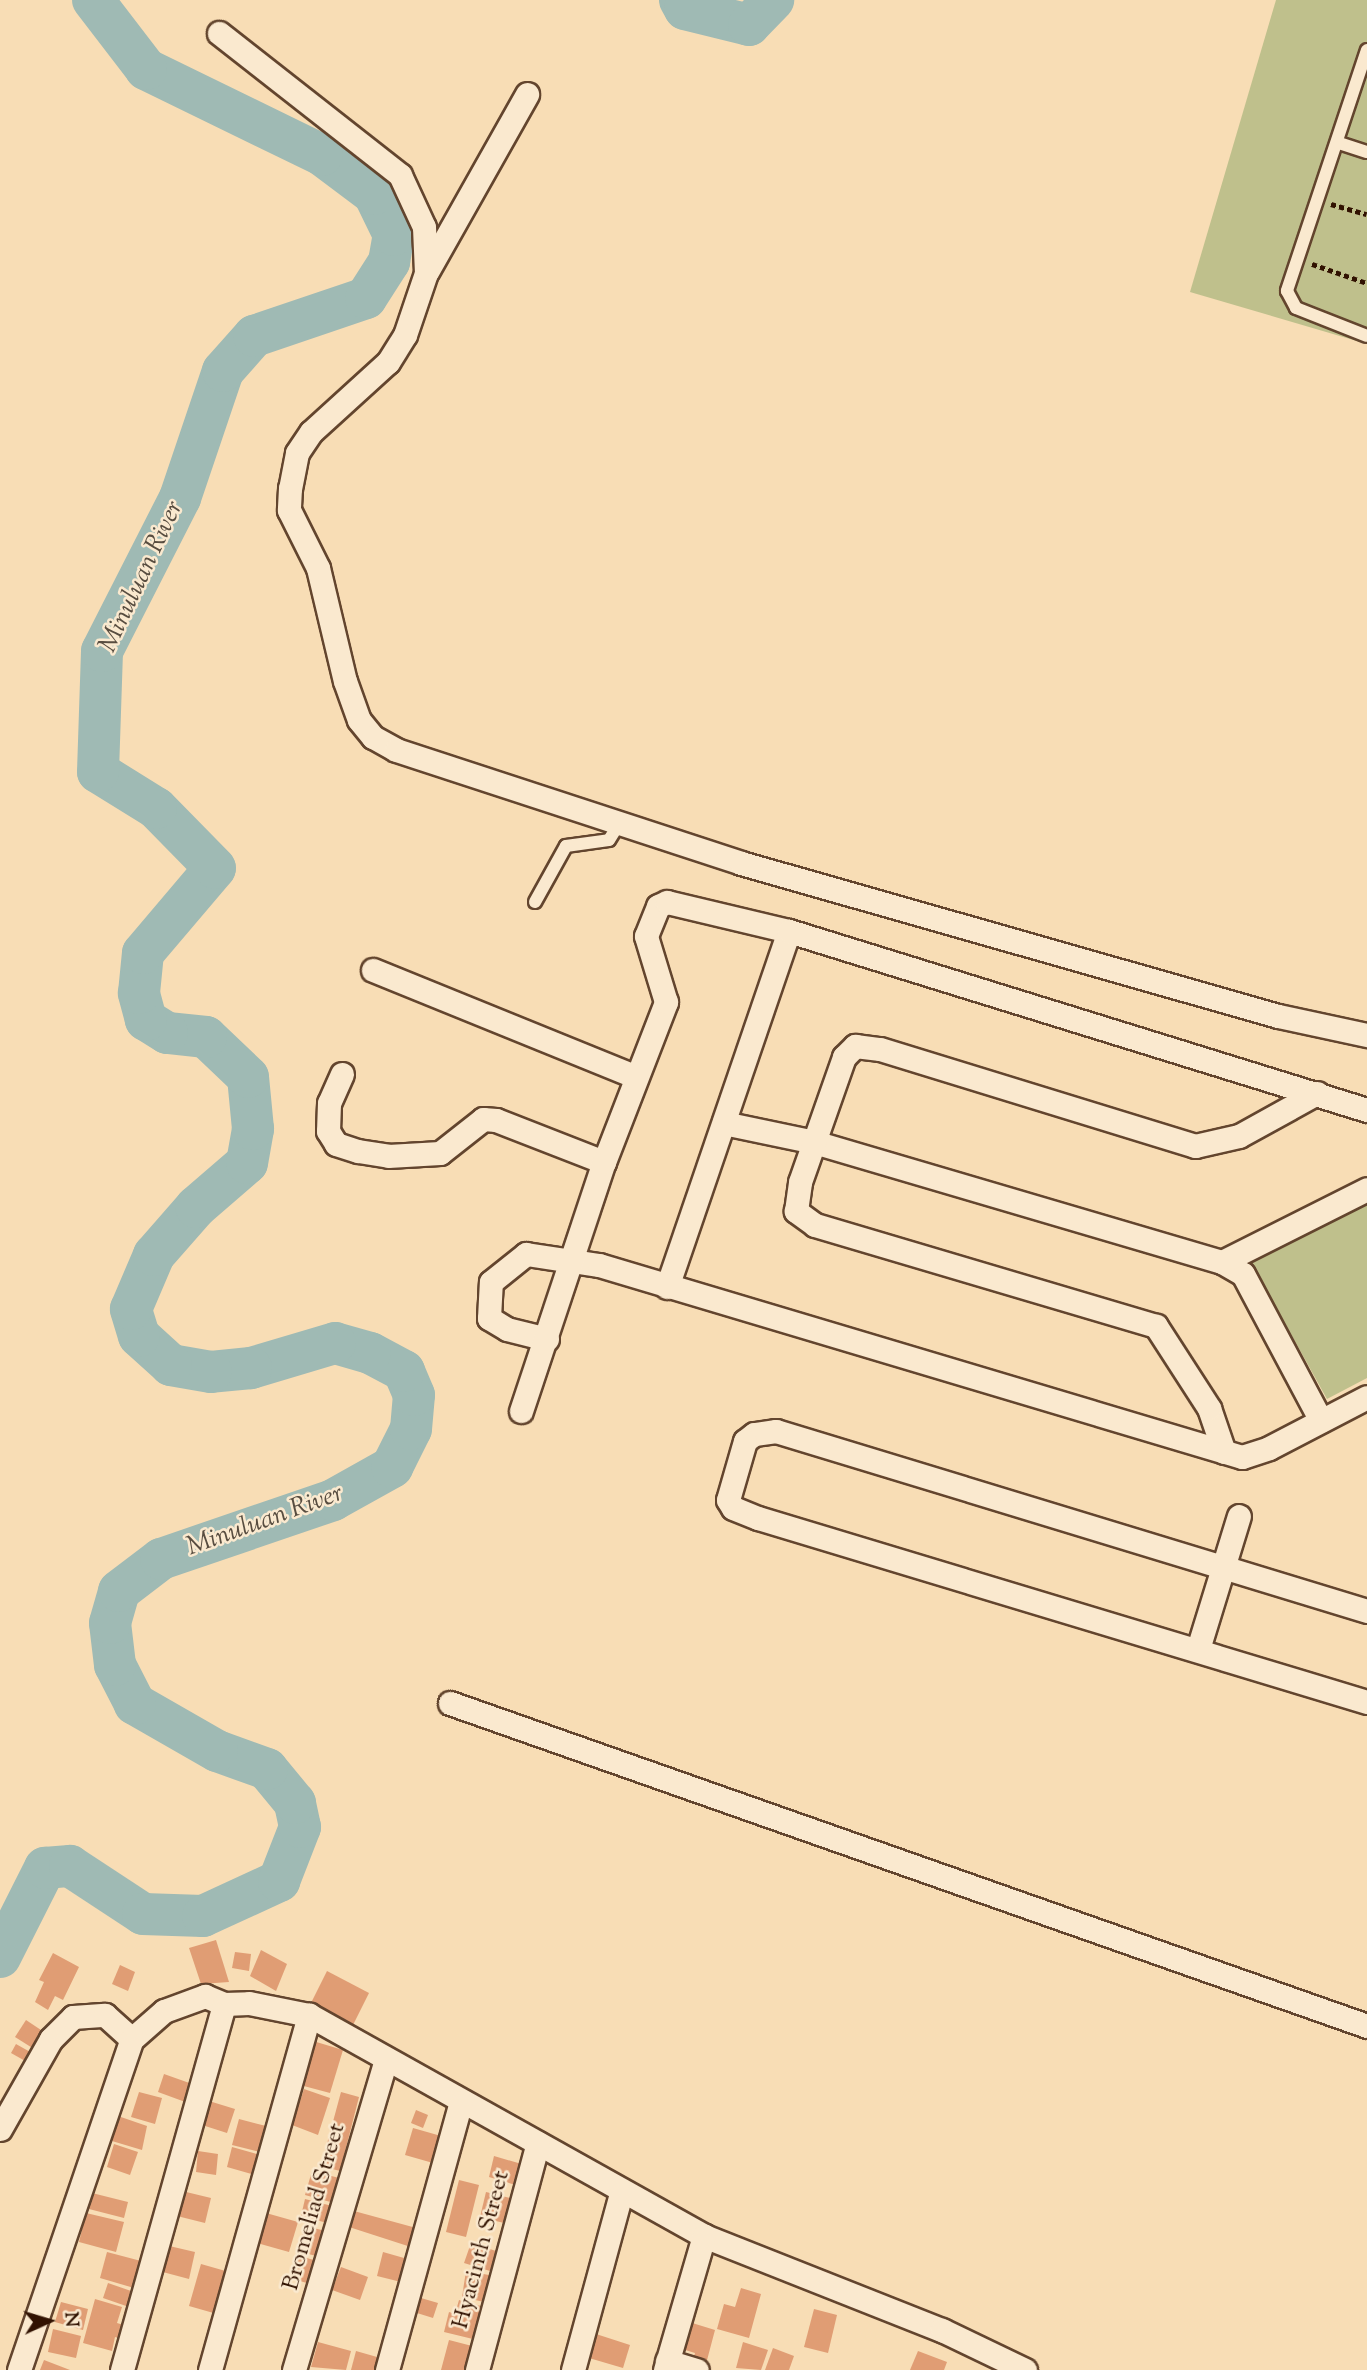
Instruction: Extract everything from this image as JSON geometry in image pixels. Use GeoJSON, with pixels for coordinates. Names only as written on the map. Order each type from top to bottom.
{"type":"FeatureCollection","features":[{"type":"Feature","properties":{"kind":"street"},"geometry":{"type":"LineString","coordinates":[[219,33],[400,175],[415,200],[424,227],[426,273]]}},
{"type":"Feature","properties":{"kind":"street"},"geometry":{"type":"LineString","coordinates":[[527,94],[426,273],[405,335],[388,362],[311,432],[297,453],[289,510],[318,568],[345,681],[359,720],[373,737],[396,750],[619,824],[904,911],[1278,1016],[1367,1035]]}},
{"type":"Feature","properties":{"kind":"street"},"geometry":{"type":"LineString","coordinates":[[521,1411],[604,1162],[666,1002],[646,936],[658,906],[678,902],[789,931],[1367,1110]]}},
{"type":"Feature","properties":{"kind":"street"},"geometry":{"type":"LineString","coordinates":[[667,1287],[789,931]]}},
{"type":"Feature","properties":{"kind":"street"},"geometry":{"type":"LineString","coordinates":[[373,970],[636,1077]]}},
{"type":"Feature","properties":{"kind":"street"},"geometry":{"type":"LineString","coordinates":[[1224,1452],[1209,1408],[1156,1326],[800,1218],[796,1211],[800,1182],[844,1058],[855,1046],[865,1045],[1195,1146],[1239,1136],[1317,1093]]}},
{"type":"Feature","properties":{"kind":"street"},"geometry":{"type":"LineString","coordinates":[[342,1074],[329,1103],[328,1132],[336,1143],[358,1151],[388,1156],[440,1153],[454,1145],[467,1127],[483,1119],[496,1120],[604,1162]]}},
{"type":"Feature","properties":{"kind":"street"},"geometry":{"type":"LineString","coordinates":[[724,1123],[814,1142],[1222,1262],[1243,1274],[1321,1421]]}},
{"type":"Feature","properties":{"kind":"street"},"geometry":{"type":"LineString","coordinates":[[1222,1262],[1367,1189]]}},
{"type":"Feature","properties":{"kind":"street"},"geometry":{"type":"LineString","coordinates":[[547,1339],[494,1323],[489,1318],[487,1295],[500,1272],[526,1254],[571,1259],[1224,1452],[1255,1455],[1367,1397]]}},
{"type":"Feature","properties":{"kind":"street"},"geometry":{"type":"LineString","coordinates":[[1367,1611],[1222,1570],[776,1431],[754,1434],[745,1441],[728,1500],[733,1508],[1367,1702]]}},
{"type":"Feature","properties":{"kind":"street"},"geometry":{"type":"LineString","coordinates":[[1198,1649],[1239,1516]]}},
{"type":"Feature","properties":{"kind":"street"},"geometry":{"type":"LineString","coordinates":[[450,1703],[1367,2026]]}},
{"type":"Feature","properties":{"kind":"street"},"geometry":{"type":"LineString","coordinates":[[19,2370],[132,2039],[177,2003],[205,1996],[224,2004],[248,2003],[309,2015],[538,2143],[621,2193],[704,2236],[1012,2367]]}},
{"type":"Feature","properties":{"kind":"street"},"geometry":{"type":"LineString","coordinates":[[122,2370],[224,2004]]}},
{"type":"Feature","properties":{"kind":"street"},"geometry":{"type":"LineString","coordinates":[[0,2129],[51,2039],[73,2017],[105,2015],[132,2039]]}},
{"type":"Feature","properties":{"kind":"street"},"geometry":{"type":"LineString","coordinates":[[210,2370],[309,2015]]}},
{"type":"Feature","properties":{"kind":"street","name":"Bromeliad Street"},"geometry":{"type":"LineString","coordinates":[[294,2370],[386,2059]]}},
{"type":"Feature","properties":{"kind":"street"},"geometry":{"type":"LineString","coordinates":[[387,2370],[461,2102]]}},
{"type":"Feature","properties":{"kind":"street","name":"Hyacinth Street"},"geometry":{"type":"LineString","coordinates":[[477,2370],[538,2143]]}},
{"type":"Feature","properties":{"kind":"street"},"geometry":{"type":"LineString","coordinates":[[573,2370],[621,2193]]}},
{"type":"Feature","properties":{"kind":"street"},"geometry":{"type":"LineString","coordinates":[[698,2370],[666,2366],[704,2236]]}},
{"type":"Feature","properties":{"kind":"lane"},"geometry":{"type":"LineString","coordinates":[[1367,50],[1339,143],[1315,200],[1296,258],[1289,301],[1296,308],[1367,336]]}},
{"type":"Feature","properties":{"kind":"lane"},"geometry":{"type":"LineString","coordinates":[[1339,143],[1367,152]]}},
{"type":"Feature","properties":{"kind":"lane"},"geometry":{"type":"LineString","coordinates":[[535,902],[566,846],[609,841],[619,824]]}},
{"type":"Feature","properties":{"kind":"path"},"geometry":{"type":"LineString","coordinates":[[1315,200],[1367,214]]}},
{"type":"Feature","properties":{"kind":"path"},"geometry":{"type":"LineString","coordinates":[[1296,258],[1367,283]]}},
{"type":"Feature","properties":{"kind":"green space"},"geometry":{"type":"Polygon","coordinates":[[[1276,0],[1367,0],[1367,344],[1190,292],[1276,0]]]}},
{"type":"Feature","properties":{"kind":"green space"},"geometry":{"type":"Polygon","coordinates":[[[1367,1194],[1367,1378],[1327,1399],[1246,1253],[1367,1194]]]}},
{"type":"Feature","properties":{"kind":"building"},"geometry":{"type":"Polygon","coordinates":[[[216,1940],[229,1982],[201,1984],[189,1948],[216,1940]]]}},
{"type":"Feature","properties":{"kind":"building"},"geometry":{"type":"Polygon","coordinates":[[[261,1950],[287,1964],[276,1991],[250,1976],[261,1950]]]}},
{"type":"Feature","properties":{"kind":"building"},"geometry":{"type":"Polygon","coordinates":[[[235,1952],[251,1954],[249,1971],[232,1968],[235,1952]]]}},
{"type":"Feature","properties":{"kind":"building"},"geometry":{"type":"Polygon","coordinates":[[[53,1953],[79,1967],[63,2000],[55,1996],[48,2010],[35,2002],[44,1982],[39,1980],[53,1953]]]}},
{"type":"Feature","properties":{"kind":"building"},"geometry":{"type":"Polygon","coordinates":[[[120,1965],[135,1972],[128,1991],[112,1984],[120,1965]]]}},
{"type":"Feature","properties":{"kind":"building"},"geometry":{"type":"Polygon","coordinates":[[[327,1971],[369,1993],[353,2025],[311,2003],[327,1971]]]}},
{"type":"Feature","properties":{"kind":"building"},"geometry":{"type":"Polygon","coordinates":[[[26,2020],[44,2032],[34,2049],[15,2037],[26,2020]]]}},
{"type":"Feature","properties":{"kind":"building"},"geometry":{"type":"Polygon","coordinates":[[[313,2041],[343,2050],[330,2093],[300,2085],[313,2041]]]}},
{"type":"Feature","properties":{"kind":"building"},"geometry":{"type":"Polygon","coordinates":[[[16,2044],[32,2053],[27,2062],[11,2053],[16,2044]]]}},
{"type":"Feature","properties":{"kind":"building"},"geometry":{"type":"Polygon","coordinates":[[[164,2074],[195,2085],[188,2103],[158,2092],[164,2074]]]}},
{"type":"Feature","properties":{"kind":"building"},"geometry":{"type":"Polygon","coordinates":[[[304,2089],[330,2098],[318,2135],[292,2125],[304,2089]]]}},
{"type":"Feature","properties":{"kind":"building"},"geometry":{"type":"Polygon","coordinates":[[[139,2092],[162,2098],[155,2124],[131,2117],[139,2092]]]}},
{"type":"Feature","properties":{"kind":"building"},"geometry":{"type":"Polygon","coordinates":[[[341,2092],[359,2097],[340,2171],[321,2166],[341,2092]]]}},
{"type":"Feature","properties":{"kind":"building"},"geometry":{"type":"Polygon","coordinates":[[[209,2101],[235,2109],[227,2133],[202,2125],[209,2101]]]}},
{"type":"Feature","properties":{"kind":"building"},"geometry":{"type":"Polygon","coordinates":[[[416,2110],[428,2115],[423,2128],[411,2123],[416,2110]]]}},
{"type":"Feature","properties":{"kind":"building"},"geometry":{"type":"Polygon","coordinates":[[[118,2116],[147,2126],[142,2150],[112,2141],[118,2116]]]}},
{"type":"Feature","properties":{"kind":"building"},"geometry":{"type":"Polygon","coordinates":[[[239,2119],[266,2126],[260,2152],[232,2145],[239,2119]]]}},
{"type":"Feature","properties":{"kind":"building"},"geometry":{"type":"Polygon","coordinates":[[[413,2128],[441,2136],[433,2163],[405,2155],[413,2128]]]}},
{"type":"Feature","properties":{"kind":"building"},"geometry":{"type":"Polygon","coordinates":[[[114,2144],[138,2152],[130,2175],[107,2167],[114,2144]]]}},
{"type":"Feature","properties":{"kind":"building"},"geometry":{"type":"Polygon","coordinates":[[[232,2147],[260,2155],[255,2175],[227,2167],[232,2147]]]}},
{"type":"Feature","properties":{"kind":"building"},"geometry":{"type":"Polygon","coordinates":[[[198,2151],[218,2154],[216,2175],[196,2172],[198,2151]]]}},
{"type":"Feature","properties":{"kind":"building"},"geometry":{"type":"Polygon","coordinates":[[[494,2156],[525,2165],[519,2186],[489,2177],[494,2156]]]}},
{"type":"Feature","properties":{"kind":"building"},"geometry":{"type":"Polygon","coordinates":[[[312,2171],[347,2180],[334,2203],[305,2195],[312,2171]]]}},
{"type":"Feature","properties":{"kind":"building"},"geometry":{"type":"Polygon","coordinates":[[[459,2180],[479,2185],[466,2237],[446,2232],[459,2180]]]}},
{"type":"Feature","properties":{"kind":"building"},"geometry":{"type":"Polygon","coordinates":[[[182,2191],[211,2198],[205,2223],[177,2216],[182,2191]]]}},
{"type":"Feature","properties":{"kind":"building"},"geometry":{"type":"Polygon","coordinates":[[[486,2192],[514,2199],[508,2224],[480,2217],[486,2192]]]}},
{"type":"Feature","properties":{"kind":"building"},"geometry":{"type":"Polygon","coordinates":[[[92,2193],[128,2202],[124,2218],[89,2209],[92,2193]]]}},
{"type":"Feature","properties":{"kind":"building"},"geometry":{"type":"Polygon","coordinates":[[[305,2199],[336,2207],[331,2224],[301,2216],[305,2199]]]}},
{"type":"Feature","properties":{"kind":"building"},"geometry":{"type":"Polygon","coordinates":[[[354,2211],[420,2229],[414,2248],[349,2227],[354,2211]]]}},
{"type":"Feature","properties":{"kind":"building"},"geometry":{"type":"Polygon","coordinates":[[[86,2213],[124,2222],[116,2252],[79,2242],[86,2213]]]}},
{"type":"Feature","properties":{"kind":"building"},"geometry":{"type":"Polygon","coordinates":[[[266,2213],[298,2222],[289,2252],[257,2243],[266,2213]]]}},
{"type":"Feature","properties":{"kind":"building"},"geometry":{"type":"Polygon","coordinates":[[[305,2226],[330,2232],[323,2258],[298,2251],[305,2226]]]}},
{"type":"Feature","properties":{"kind":"building"},"geometry":{"type":"Polygon","coordinates":[[[471,2243],[496,2251],[490,2271],[464,2263],[471,2243]]]}},
{"type":"Feature","properties":{"kind":"building"},"geometry":{"type":"Polygon","coordinates":[[[165,2245],[195,2252],[189,2279],[159,2271],[165,2245]]]}},
{"type":"Feature","properties":{"kind":"building"},"geometry":{"type":"Polygon","coordinates":[[[107,2252],[141,2261],[134,2288],[100,2278],[107,2252]]]}},
{"type":"Feature","properties":{"kind":"building"},"geometry":{"type":"Polygon","coordinates":[[[383,2252],[411,2260],[405,2283],[377,2276],[383,2252]]]}},
{"type":"Feature","properties":{"kind":"building"},"geometry":{"type":"Polygon","coordinates":[[[296,2255],[321,2262],[314,2285],[289,2278],[296,2255]]]}},
{"type":"Feature","properties":{"kind":"building"},"geometry":{"type":"Polygon","coordinates":[[[201,2264],[229,2272],[217,2314],[189,2306],[201,2264]]]}},
{"type":"Feature","properties":{"kind":"building"},"geometry":{"type":"Polygon","coordinates":[[[341,2267],[368,2277],[360,2300],[332,2290],[341,2267]]]}},
{"type":"Feature","properties":{"kind":"building"},"geometry":{"type":"Polygon","coordinates":[[[466,2271],[489,2275],[484,2302],[462,2297],[466,2271]]]}},
{"type":"Feature","properties":{"kind":"building"},"geometry":{"type":"Polygon","coordinates":[[[108,2283],[134,2292],[129,2307],[103,2298],[108,2283]]]}},
{"type":"Feature","properties":{"kind":"building"},"geometry":{"type":"Polygon","coordinates":[[[741,2288],[761,2294],[749,2338],[717,2329],[724,2304],[735,2307],[741,2288]]]}},
{"type":"Feature","properties":{"kind":"building"},"geometry":{"type":"Polygon","coordinates":[[[421,2298],[438,2303],[433,2318],[417,2313],[421,2298]]]}},
{"type":"Feature","properties":{"kind":"building"},"geometry":{"type":"Polygon","coordinates":[[[95,2299],[122,2307],[117,2323],[127,2326],[124,2340],[115,2337],[112,2351],[83,2343],[95,2299]]]}},
{"type":"Feature","properties":{"kind":"building"},"geometry":{"type":"Polygon","coordinates":[[[459,2300],[485,2307],[477,2340],[444,2332],[449,2312],[455,2314],[459,2300]]]}},
{"type":"Feature","properties":{"kind":"building"},"geometry":{"type":"Polygon","coordinates":[[[61,2302],[88,2309],[83,2330],[55,2322],[61,2302]]]}},
{"type":"Feature","properties":{"kind":"building"},"geometry":{"type":"Polygon","coordinates":[[[814,2309],[837,2315],[828,2353],[804,2347],[814,2309]]]}},
{"type":"Feature","properties":{"kind":"building"},"geometry":{"type":"Polygon","coordinates":[[[689,2322],[715,2330],[706,2364],[693,2360],[695,2353],[682,2349],[689,2322]]]}},
{"type":"Feature","properties":{"kind":"building"},"geometry":{"type":"Polygon","coordinates":[[[53,2329],[81,2336],[76,2358],[48,2352],[53,2329]]]}},
{"type":"Feature","properties":{"kind":"building"},"geometry":{"type":"Polygon","coordinates":[[[596,2334],[630,2345],[623,2368],[589,2358],[596,2334]]]}},
{"type":"Feature","properties":{"kind":"building"},"geometry":{"type":"Polygon","coordinates":[[[449,2340],[476,2347],[470,2370],[441,2370],[449,2340]]]}},
{"type":"Feature","properties":{"kind":"building"},"geometry":{"type":"Polygon","coordinates":[[[318,2342],[351,2351],[346,2370],[311,2367],[318,2342]]]}},
{"type":"Feature","properties":{"kind":"building"},"geometry":{"type":"Polygon","coordinates":[[[743,2342],[768,2350],[761,2370],[736,2368],[743,2342]]]}},
{"type":"Feature","properties":{"kind":"building"},"geometry":{"type":"Polygon","coordinates":[[[773,2348],[794,2356],[789,2370],[765,2370],[773,2348]]]}},
{"type":"Feature","properties":{"kind":"building"},"geometry":{"type":"Polygon","coordinates":[[[356,2351],[384,2359],[381,2370],[351,2370],[356,2351]]]}},
{"type":"Feature","properties":{"kind":"building"},"geometry":{"type":"Polygon","coordinates":[[[918,2351],[947,2362],[944,2370],[910,2370],[918,2351]]]}},
{"type":"Feature","properties":{"kind":"building"},"geometry":{"type":"Polygon","coordinates":[[[44,2360],[70,2370],[40,2370],[44,2360]]]}},
{"type":"Feature","properties":{"kind":"waterway","name":"Minuluan River"},"geometry":{"type":"LineString","coordinates":[[0,1957],[45,1868],[70,1866],[143,1914],[203,1916],[279,1881],[300,1827],[295,1803],[267,1769],[217,1751],[135,1704],[115,1665],[110,1623],[119,1591],[161,1559],[333,1500],[392,1467],[411,1429],[414,1395],[404,1371],[370,1353],[335,1343],[251,1368],[211,1372],[171,1365],[139,1336],[131,1309],[154,1255],[196,1207],[247,1163],[253,1129],[248,1077],[206,1037],[167,1033],[146,1020],[139,993],[143,953],[215,868],[156,808],[98,772],[102,651],[180,498],[223,371],[254,336],[366,298],[389,262],[394,235],[374,194],[322,155],[146,69],[93,0]]}},
{"type":"Feature","properties":{"kind":"waterway","name":"Minuluan River"},"geometry":{"type":"LineString","coordinates":[[680,0],[685,9],[749,25],[773,0]]}}]}
